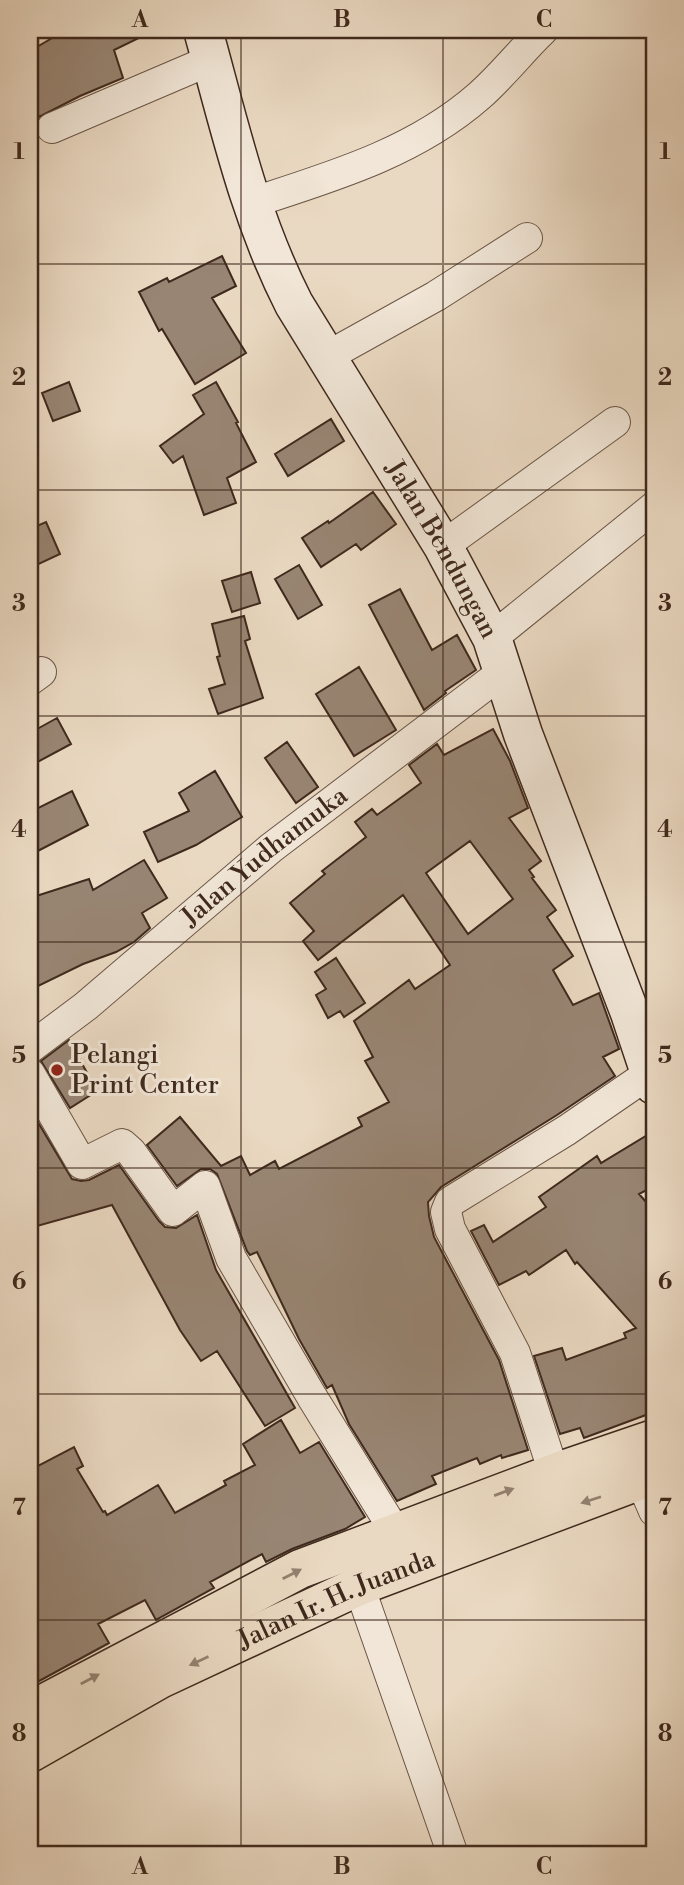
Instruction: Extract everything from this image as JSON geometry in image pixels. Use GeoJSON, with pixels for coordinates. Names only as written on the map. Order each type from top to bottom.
{"type":"FeatureCollection","features":[{"type":"Feature","properties":{"kind":"highway","name":"Jalan Ir. H. Juanda"},"geometry":{"type":"LineString","coordinates":[[30,1711],[300,1569],[554,1474],[646,1471]]}},
{"type":"Feature","properties":{"kind":"highway","name":"Jalan Ir. H. Juanda"},"geometry":{"type":"LineString","coordinates":[[30,1753],[160,1679],[359,1586],[608,1494],[646,1471]]}},
{"type":"Feature","properties":{"kind":"street"},"geometry":{"type":"LineString","coordinates":[[251,202],[343,173],[439,128],[480,96],[542,30]]}},
{"type":"Feature","properties":{"kind":"street"},"geometry":{"type":"LineString","coordinates":[[52,128],[207,45]]}},
{"type":"Feature","properties":{"kind":"street","name":"Jalan Bendungan"},"geometry":{"type":"LineString","coordinates":[[207,45],[251,202],[278,272],[294,304],[443,546],[498,655],[523,734],[630,1013],[652,1079]]}},
{"type":"Feature","properties":{"kind":"street"},"geometry":{"type":"LineString","coordinates":[[328,356],[436,296],[527,238]]}},
{"type":"Feature","properties":{"kind":"street"},"geometry":{"type":"LineString","coordinates":[[443,546],[615,422]]}},
{"type":"Feature","properties":{"kind":"street","name":"Jalan Yudhamuka"},"geometry":{"type":"LineString","coordinates":[[30,1048],[86,1006],[498,655],[654,507]]}},
{"type":"Feature","properties":{"kind":"street"},"geometry":{"type":"LineString","coordinates":[[30,1074],[82,1164],[121,1144],[131,1152],[173,1210],[205,1186],[231,1258],[312,1397],[396,1532]]}},
{"type":"Feature","properties":{"kind":"street"},"geometry":{"type":"LineString","coordinates":[[554,1474],[515,1353],[450,1229],[446,1212],[450,1202],[652,1079]]}},
{"type":"Feature","properties":{"kind":"street"},"geometry":{"type":"LineString","coordinates":[[359,1586],[453,1855]]}},
{"type":"Feature","properties":{"kind":"building"},"geometry":{"type":"Polygon","coordinates":[[[66,30],[155,30],[114,50],[123,78],[39,117],[30,99],[30,51],[66,30]]]}},
{"type":"Feature","properties":{"kind":"building"},"geometry":{"type":"Polygon","coordinates":[[[222,256],[236,286],[212,298],[246,353],[195,384],[162,329],[159,331],[139,292],[167,278],[169,282],[222,256]]]}},
{"type":"Feature","properties":{"kind":"building"},"geometry":{"type":"Polygon","coordinates":[[[69,382],[80,411],[53,421],[42,393],[69,382]]]}},
{"type":"Feature","properties":{"kind":"building"},"geometry":{"type":"Polygon","coordinates":[[[216,382],[256,462],[227,478],[236,503],[204,515],[183,456],[173,463],[160,446],[204,414],[193,395],[216,382]]]}},
{"type":"Feature","properties":{"kind":"building"},"geometry":{"type":"Polygon","coordinates":[[[331,419],[344,441],[288,476],[275,454],[331,419]]]}},
{"type":"Feature","properties":{"kind":"building"},"geometry":{"type":"Polygon","coordinates":[[[373,492],[396,524],[361,550],[356,544],[321,567],[302,538],[373,492]]]}},
{"type":"Feature","properties":{"kind":"building"},"geometry":{"type":"Polygon","coordinates":[[[46,522],[60,554],[30,568],[30,529],[46,522]]]}},
{"type":"Feature","properties":{"kind":"building"},"geometry":{"type":"Polygon","coordinates":[[[299,565],[322,605],[298,619],[275,579],[299,565]]]}},
{"type":"Feature","properties":{"kind":"building"},"geometry":{"type":"Polygon","coordinates":[[[251,572],[260,603],[232,612],[222,581],[251,572]]]}},
{"type":"Feature","properties":{"kind":"building"},"geometry":{"type":"Polygon","coordinates":[[[400,589],[432,650],[457,635],[476,670],[445,691],[446,693],[424,710],[369,605],[400,589]]]}},
{"type":"Feature","properties":{"kind":"building"},"geometry":{"type":"Polygon","coordinates":[[[244,616],[250,639],[245,641],[263,698],[218,714],[209,689],[225,684],[217,657],[220,656],[212,624],[244,616]]]}},
{"type":"Feature","properties":{"kind":"building"},"geometry":{"type":"Polygon","coordinates":[[[359,667],[396,730],[354,756],[316,694],[359,667]]]}},
{"type":"Feature","properties":{"kind":"building"},"geometry":{"type":"Polygon","coordinates":[[[57,718],[71,744],[30,766],[30,733],[57,718]]]}},
{"type":"Feature","properties":{"kind":"building"},"geometry":{"type":"Polygon","coordinates":[[[493,729],[510,761],[528,808],[509,818],[541,861],[529,870],[556,910],[547,917],[573,956],[553,970],[573,1005],[599,993],[619,1049],[603,1057],[615,1076],[441,1187],[428,1202],[434,1237],[499,1360],[528,1450],[502,1458],[501,1455],[480,1464],[477,1458],[432,1476],[436,1484],[397,1501],[349,1424],[332,1385],[327,1388],[299,1339],[257,1252],[250,1255],[247,1251],[217,1174],[210,1169],[201,1169],[177,1186],[147,1145],[180,1117],[221,1166],[241,1156],[250,1175],[275,1161],[279,1169],[362,1126],[358,1118],[389,1102],[365,1061],[373,1057],[354,1021],[409,980],[415,989],[450,965],[403,895],[318,960],[303,941],[314,931],[290,903],[325,874],[322,871],[366,837],[355,822],[372,809],[377,815],[421,783],[409,765],[437,744],[444,755],[493,729]],[[470,841],[426,873],[468,934],[513,899],[470,841]]]}},
{"type":"Feature","properties":{"kind":"building"},"geometry":{"type":"Polygon","coordinates":[[[287,742],[318,787],[296,803],[265,758],[287,742]]]}},
{"type":"Feature","properties":{"kind":"building"},"geometry":{"type":"Polygon","coordinates":[[[215,771],[242,817],[196,845],[158,862],[144,832],[189,811],[179,793],[215,771]]]}},
{"type":"Feature","properties":{"kind":"building"},"geometry":{"type":"Polygon","coordinates":[[[72,791],[88,825],[30,855],[30,812],[72,791]]]}},
{"type":"Feature","properties":{"kind":"building"},"geometry":{"type":"Polygon","coordinates":[[[144,860],[167,898],[142,913],[150,928],[134,942],[116,952],[83,964],[30,990],[30,898],[89,879],[93,890],[144,860]]]}},
{"type":"Feature","properties":{"kind":"building"},"geometry":{"type":"Polygon","coordinates":[[[336,958],[365,1003],[344,1017],[340,1011],[328,1018],[316,995],[326,989],[315,972],[336,958]]]}},
{"type":"Feature","properties":{"kind":"building"},"geometry":{"type":"Polygon","coordinates":[[[69,1040],[97,1091],[70,1108],[41,1061],[69,1040]]]}},
{"type":"Feature","properties":{"kind":"building"},"geometry":{"type":"Polygon","coordinates":[[[30,1109],[72,1179],[89,1180],[119,1165],[165,1227],[176,1228],[197,1215],[216,1270],[295,1408],[265,1426],[217,1351],[201,1361],[180,1330],[112,1205],[30,1228],[30,1109]]]}},
{"type":"Feature","properties":{"kind":"building"},"geometry":{"type":"Polygon","coordinates":[[[654,1131],[654,1186],[639,1194],[654,1211],[654,1412],[584,1438],[580,1428],[560,1434],[534,1356],[562,1348],[566,1360],[626,1338],[624,1333],[636,1328],[577,1262],[575,1264],[566,1250],[529,1275],[526,1271],[499,1285],[471,1231],[484,1225],[493,1242],[546,1207],[539,1197],[597,1156],[601,1163],[654,1131]]]}},
{"type":"Feature","properties":{"kind":"building"},"geometry":{"type":"Polygon","coordinates":[[[281,1420],[300,1453],[319,1442],[365,1517],[345,1529],[266,1562],[262,1554],[210,1582],[214,1588],[156,1620],[145,1600],[98,1624],[109,1643],[30,1686],[30,1470],[74,1447],[83,1466],[77,1469],[107,1515],[158,1485],[175,1513],[226,1485],[224,1481],[255,1465],[243,1444],[281,1420]]]}},
{"type":"Feature","properties":{"kind":"place","name":"Pelangi Print Center"},"geometry":{"type":"Point","coordinates":[57,1070]}}]}
